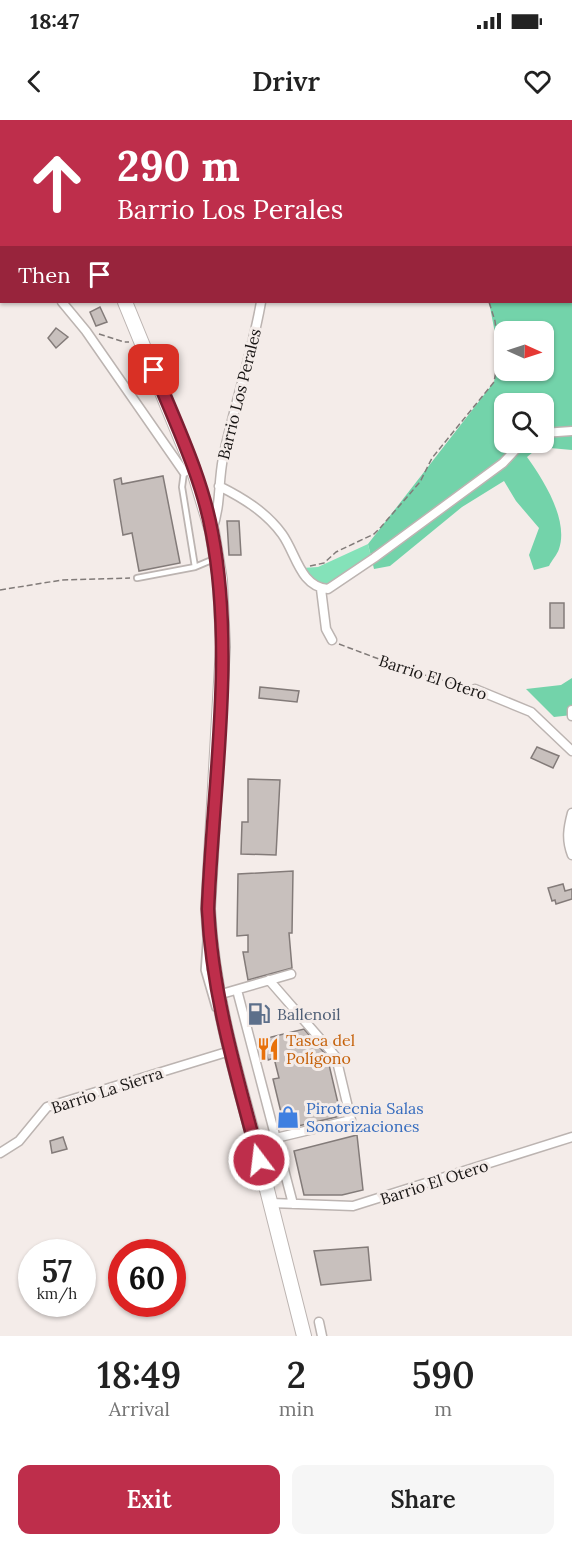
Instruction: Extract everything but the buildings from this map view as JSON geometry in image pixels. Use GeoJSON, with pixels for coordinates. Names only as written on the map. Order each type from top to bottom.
{"type":"FeatureCollection","features":[{"type":"Feature","properties":{"kind":"main road","name":"Barrio Los Perales"},"geometry":{"type":"LineString","coordinates":[[125,303],[141,338],[212,531],[222,598],[223,647],[208,909],[209,933]]}},
{"type":"Feature","properties":{"kind":"main road"},"geometry":{"type":"LineString","coordinates":[[209,933],[218,995],[230,1051],[304,1336]]}},
{"type":"Feature","properties":{"kind":"street","name":"Barrio Los Perales"},"geometry":{"type":"LineString","coordinates":[[63,303],[188,470]]}},
{"type":"Feature","properties":{"kind":"street","name":"Barrio Los Perales"},"geometry":{"type":"LineString","coordinates":[[212,531],[219,511],[219,486],[223,459],[261,303]]}},
{"type":"Feature","properties":{"kind":"street"},"geometry":{"type":"LineString","coordinates":[[554,433],[572,431]]}},
{"type":"Feature","properties":{"kind":"street"},"geometry":{"type":"LineString","coordinates":[[219,486],[244,498],[266,517],[283,535],[297,564],[315,587],[328,589],[336,586],[503,463],[512,453]]}},
{"type":"Feature","properties":{"kind":"street"},"geometry":{"type":"LineString","coordinates":[[321,589],[326,629],[332,640]]}},
{"type":"Feature","properties":{"kind":"street","name":"Barrio El Otero"},"geometry":{"type":"LineString","coordinates":[[475,689],[531,712],[572,751]]}},
{"type":"Feature","properties":{"kind":"street"},"geometry":{"type":"LineString","coordinates":[[572,710],[572,716]]}},
{"type":"Feature","properties":{"kind":"street"},"geometry":{"type":"LineString","coordinates":[[572,813],[568,829],[568,844],[572,855]]}},
{"type":"Feature","properties":{"kind":"street"},"geometry":{"type":"LineString","coordinates":[[218,995],[291,974]]}},
{"type":"Feature","properties":{"kind":"street"},"geometry":{"type":"LineString","coordinates":[[269,980],[336,1058],[351,1120],[276,1138]]}},
{"type":"Feature","properties":{"kind":"street"},"geometry":{"type":"LineString","coordinates":[[237,990],[293,1204]]}},
{"type":"Feature","properties":{"kind":"street","name":"Barrio La Sierra"},"geometry":{"type":"LineString","coordinates":[[0,1153],[19,1142],[47,1107],[230,1051]]}},
{"type":"Feature","properties":{"kind":"street","name":"Barrio El Otero"},"geometry":{"type":"LineString","coordinates":[[271,1203],[353,1206],[376,1201],[572,1137]]}},
{"type":"Feature","properties":{"kind":"street"},"geometry":{"type":"LineString","coordinates":[[319,1322],[322,1336]]}},
{"type":"Feature","properties":{"kind":"lane"},"geometry":{"type":"LineString","coordinates":[[188,470],[182,487],[195,567]]}},
{"type":"Feature","properties":{"kind":"lane"},"geometry":{"type":"LineString","coordinates":[[136,578],[195,567],[216,559]]}},
{"type":"Feature","properties":{"kind":"lane"},"geometry":{"type":"LineString","coordinates":[[209,933],[204,949],[204,970],[213,1004],[224,1021]]}},
{"type":"Feature","properties":{"kind":"path"},"geometry":{"type":"LineString","coordinates":[[297,564],[311,566],[324,563],[336,552],[374,534],[420,482],[432,458],[494,382],[499,354],[495,321],[489,303]]}},
{"type":"Feature","properties":{"kind":"path"},"geometry":{"type":"LineString","coordinates":[[95,333],[124,342],[141,338]]}},
{"type":"Feature","properties":{"kind":"path"},"geometry":{"type":"LineString","coordinates":[[0,590],[62,580],[136,578]]}},
{"type":"Feature","properties":{"kind":"path","name":"Barrio El Otero"},"geometry":{"type":"LineString","coordinates":[[332,640],[408,670],[475,689]]}},
{"type":"Feature","properties":{"kind":"green space"},"geometry":{"type":"Polygon","coordinates":[[[489,303],[572,303],[572,450],[554,448],[554,393],[494,393],[494,453],[532,453],[527,457],[553,500],[561,538],[558,551],[549,566],[534,570],[529,555],[539,528],[516,501],[504,481],[462,507],[390,566],[374,569],[368,544],[494,382],[554,381],[554,321],[494,321],[494,328],[489,303]]]}},
{"type":"Feature","properties":{"kind":"green space"},"geometry":{"type":"Polygon","coordinates":[[[368,544],[371,557],[326,585],[313,580],[302,568],[318,567],[368,544]]]}},
{"type":"Feature","properties":{"kind":"green space"},"geometry":{"type":"Polygon","coordinates":[[[572,678],[572,715],[554,717],[526,689],[561,685],[572,678]]]}},
{"type":"Feature","properties":{"kind":"place","name":"Ballenoil"},"geometry":{"type":"Point","coordinates":[259,1014]}},
{"type":"Feature","properties":{"kind":"place","name":"Tasca del Polígono"},"geometry":{"type":"Point","coordinates":[268,1049]}},
{"type":"Feature","properties":{"kind":"place","name":"Pirotecnia Salas Sonorizaciones"},"geometry":{"type":"Point","coordinates":[288,1117]}},
{"type":"Feature","properties":{"kind":"route"},"geometry":{"type":"LineString","coordinates":[[154,370],[205,503],[220,580],[223,647],[210,858],[208,909],[210,945],[230,1051],[259,1160]]}}]}
